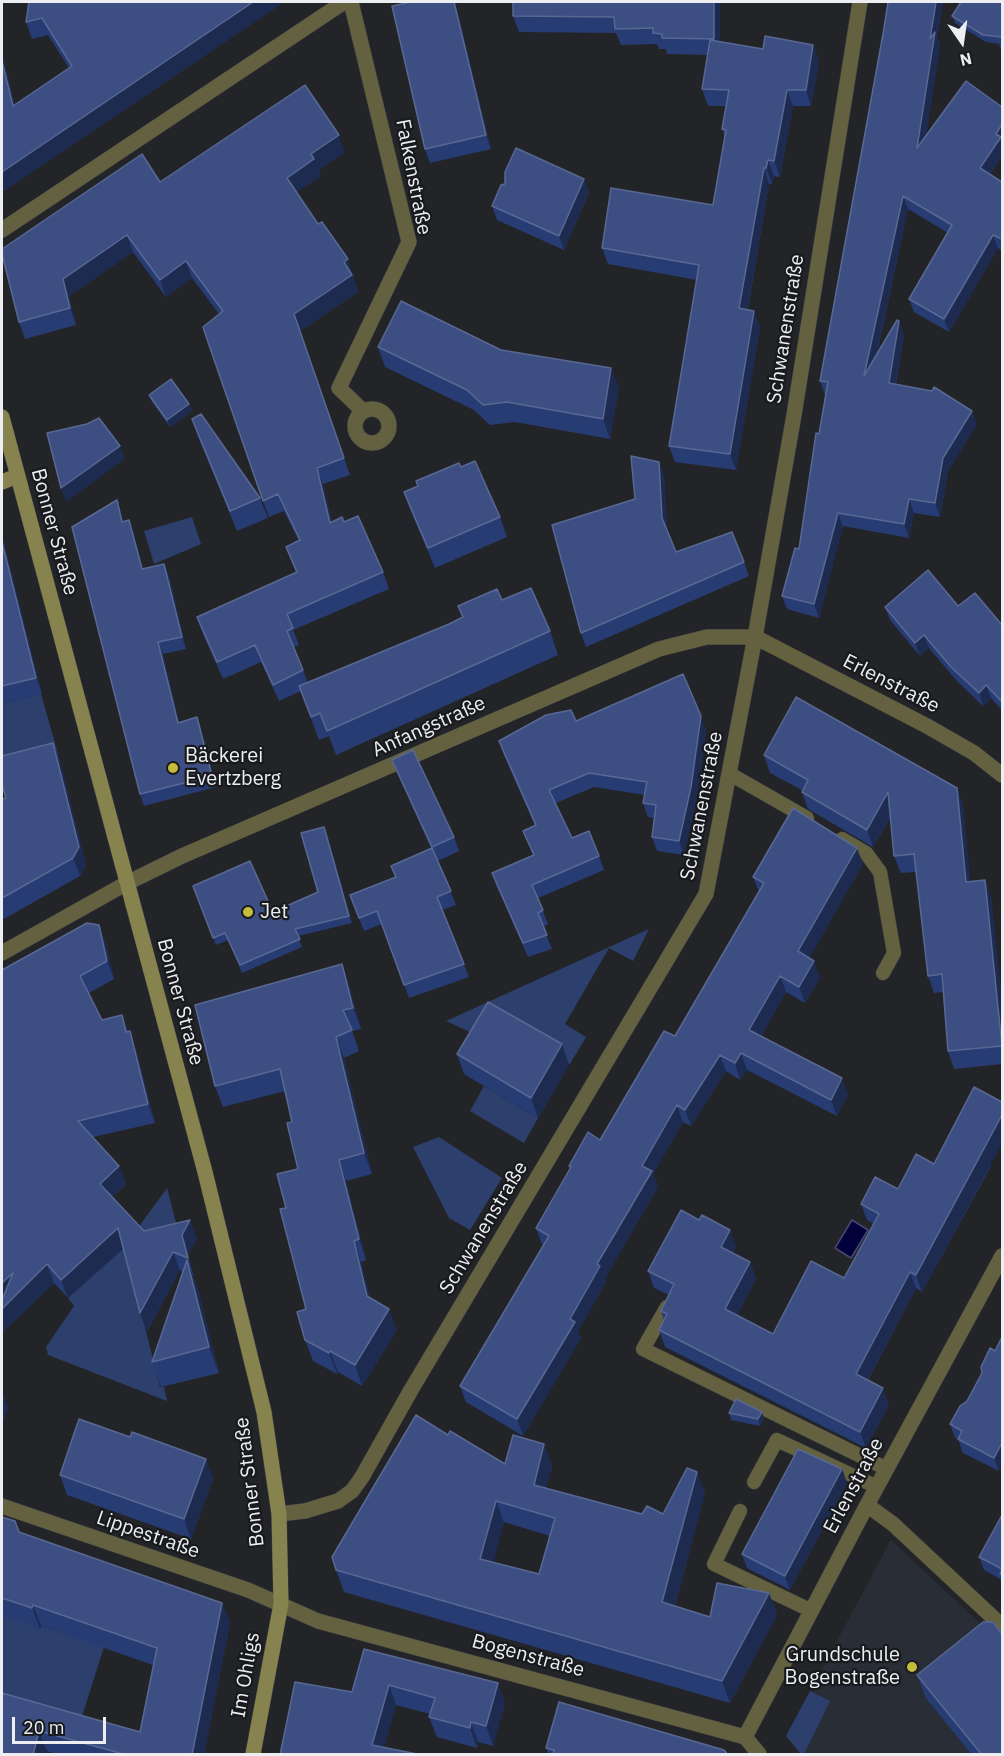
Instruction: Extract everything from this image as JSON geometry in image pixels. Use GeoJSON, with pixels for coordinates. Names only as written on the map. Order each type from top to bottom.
{"type":"FeatureCollection","features":[{"type":"Feature","properties":{"kind":"main road","name":"Bonner Straße"},"geometry":{"type":"LineString","coordinates":[[2,417],[205,1172],[264,1412],[279,1514],[280,1604]]}},
{"type":"Feature","properties":{"kind":"main road"},"geometry":{"type":"LineString","coordinates":[[2,482],[17,476]]}},
{"type":"Feature","properties":{"kind":"main road","name":"Im Ohligs"},"geometry":{"type":"LineString","coordinates":[[253,1755],[280,1604]]}},
{"type":"Feature","properties":{"kind":"street"},"geometry":{"type":"LineString","coordinates":[[2,230],[344,2]]}},
{"type":"Feature","properties":{"kind":"street","name":"Falkenstraße"},"geometry":{"type":"LineString","coordinates":[[351,2],[408,242],[339,388],[363,411]]}},
{"type":"Feature","properties":{"kind":"street","name":"Schwanenstraße"},"geometry":{"type":"LineString","coordinates":[[279,1514],[305,1511],[338,1501],[351,1491],[362,1477],[411,1390],[706,894],[755,637],[860,2]]}},
{"type":"Feature","properties":{"kind":"street","name":"Anfangstraße"},"geometry":{"type":"LineString","coordinates":[[2,953],[127,883],[269,818],[659,649],[707,637],[755,637]]}},
{"type":"Feature","properties":{"kind":"street","name":"Erlenstraße"},"geometry":{"type":"LineString","coordinates":[[755,637],[927,726],[974,753],[1002,775]]}},
{"type":"Feature","properties":{"kind":"street","name":"Erlenstraße"},"geometry":{"type":"LineString","coordinates":[[745,1737],[1002,1256]]}},
{"type":"Feature","properties":{"kind":"street"},"geometry":{"type":"LineString","coordinates":[[867,1505],[893,1524],[1002,1626]]}},
{"type":"Feature","properties":{"kind":"street","name":"Lippestraße"},"geometry":{"type":"LineString","coordinates":[[2,1506],[248,1590],[280,1604]]}},
{"type":"Feature","properties":{"kind":"street","name":"Bogenstraße"},"geometry":{"type":"LineString","coordinates":[[280,1604],[318,1621],[745,1737]]}},
{"type":"Feature","properties":{"kind":"street"},"geometry":{"type":"LineString","coordinates":[[745,1737],[759,1755]]}},
{"type":"Feature","properties":{"kind":"lane"},"geometry":{"type":"LineString","coordinates":[[730,774],[866,853],[880,872],[894,953],[883,973]]}},
{"type":"Feature","properties":{"kind":"lane"},"geometry":{"type":"LineString","coordinates":[[667,1307],[644,1350],[887,1469]]}},
{"type":"Feature","properties":{"kind":"lane"},"geometry":{"type":"LineString","coordinates":[[754,1482],[777,1440],[877,1487]]}},
{"type":"Feature","properties":{"kind":"lane"},"geometry":{"type":"LineString","coordinates":[[740,1511],[714,1564],[812,1611]]}},
{"type":"Feature","properties":{"kind":"shaded area"},"geometry":{"type":"Polygon","coordinates":[[[192,517],[201,544],[154,564],[144,531],[192,517]]]}},
{"type":"Feature","properties":{"kind":"shaded area"},"geometry":{"type":"Polygon","coordinates":[[[41,694],[60,761],[9,774],[2,782],[2,704],[41,694]]]}},
{"type":"Feature","properties":{"kind":"shaded area"},"geometry":{"type":"Polygon","coordinates":[[[649,929],[633,961],[609,948],[565,1024],[586,1037],[570,1064],[496,1022],[485,1039],[446,1021],[649,929]]]}},
{"type":"Feature","properties":{"kind":"shaded area"},"geometry":{"type":"Polygon","coordinates":[[[484,1086],[538,1118],[524,1143],[470,1111],[484,1086]]]}},
{"type":"Feature","properties":{"kind":"shaded area"},"geometry":{"type":"Polygon","coordinates":[[[439,1137],[502,1178],[470,1230],[449,1218],[413,1147],[439,1137]]]}},
{"type":"Feature","properties":{"kind":"shaded area"},"geometry":{"type":"Polygon","coordinates":[[[167,1188],[181,1242],[127,1256],[160,1387],[164,1387],[167,1401],[48,1355],[46,1347],[74,1306],[68,1298],[121,1251],[167,1188]]]}},
{"type":"Feature","properties":{"kind":"shaded area"},"geometry":{"type":"Polygon","coordinates":[[[852,1220],[868,1230],[851,1258],[835,1248],[852,1220]]]}},
{"type":"Feature","properties":{"kind":"shaded area","name":"Grundschule Bogenstraße"},"geometry":{"type":"Polygon","coordinates":[[[891,1540],[1002,1644],[1002,1754],[801,1754],[786,1736],[891,1540]]]}},
{"type":"Feature","properties":{"kind":"shaded area"},"geometry":{"type":"Polygon","coordinates":[[[2,1612],[40,1628],[41,1626],[104,1647],[77,1732],[2,1712],[2,1612]]]}},
{"type":"Feature","properties":{"kind":"shaded area"},"geometry":{"type":"Polygon","coordinates":[[[810,1691],[830,1701],[804,1754],[801,1754],[786,1736],[810,1691]]]}},
{"type":"Feature","properties":{"kind":"building"},"geometry":{"type":"Polygon","coordinates":[[[29,2],[253,2],[2,172],[2,61],[13,106],[72,66],[42,18],[26,22],[29,2]]]}},
{"type":"Feature","properties":{"kind":"building"},"geometry":{"type":"Polygon","coordinates":[[[411,2],[454,2],[486,135],[425,149],[392,6],[411,2]]]}},
{"type":"Feature","properties":{"kind":"building"},"geometry":{"type":"Polygon","coordinates":[[[513,2],[714,2],[714,39],[662,38],[662,34],[653,33],[653,28],[615,29],[614,17],[513,16],[513,2]]]}},
{"type":"Feature","properties":{"kind":"building"},"geometry":{"type":"Polygon","coordinates":[[[888,2],[936,2],[930,39],[935,32],[917,148],[966,81],[1002,107],[1002,124],[996,134],[1001,137],[980,168],[1002,182],[1002,239],[993,235],[944,319],[909,299],[952,225],[903,196],[864,376],[897,320],[899,321],[889,383],[932,391],[934,387],[972,411],[943,458],[935,503],[909,499],[904,524],[838,513],[814,604],[782,596],[795,548],[799,549],[816,433],[819,434],[828,382],[820,381],[888,2]]]}},
{"type":"Feature","properties":{"kind":"building"},"geometry":{"type":"Polygon","coordinates":[[[961,2],[1002,2],[1002,37],[983,35],[952,16],[961,2]]]}},
{"type":"Feature","properties":{"kind":"building"},"geometry":{"type":"Polygon","coordinates":[[[765,36],[813,45],[806,90],[787,90],[774,161],[768,160],[764,168],[739,308],[754,311],[730,454],[669,446],[699,265],[602,248],[611,188],[713,205],[726,130],[722,129],[729,90],[702,89],[710,40],[763,49],[765,36]]]}},
{"type":"Feature","properties":{"kind":"building"},"geometry":{"type":"Polygon","coordinates":[[[305,85],[339,135],[311,154],[314,159],[287,178],[318,224],[322,222],[348,259],[344,262],[352,275],[294,314],[344,458],[317,468],[330,523],[342,517],[344,522],[358,516],[383,572],[287,614],[293,628],[287,631],[303,670],[273,685],[255,645],[217,662],[197,617],[297,572],[286,547],[300,540],[278,494],[263,501],[208,342],[203,327],[223,311],[186,261],[160,280],[127,235],[63,279],[70,308],[19,322],[2,249],[142,154],[160,182],[305,85]]]}},
{"type":"Feature","properties":{"kind":"building"},"geometry":{"type":"Polygon","coordinates":[[[516,148],[584,179],[559,236],[492,206],[501,185],[505,184],[505,172],[516,148]]]}},
{"type":"Feature","properties":{"kind":"building"},"geometry":{"type":"Polygon","coordinates":[[[401,301],[501,350],[611,368],[603,419],[507,402],[483,405],[467,390],[378,347],[401,301]]]}},
{"type":"Feature","properties":{"kind":"building"},"geometry":{"type":"Polygon","coordinates":[[[171,379],[189,404],[167,420],[149,395],[171,379]]]}},
{"type":"Feature","properties":{"kind":"building"},"geometry":{"type":"Polygon","coordinates":[[[201,414],[260,498],[230,511],[192,419],[201,414]]]}},
{"type":"Feature","properties":{"kind":"building"},"geometry":{"type":"Polygon","coordinates":[[[99,418],[120,446],[61,488],[47,433],[87,424],[99,418]]]}},
{"type":"Feature","properties":{"kind":"building"},"geometry":{"type":"Polygon","coordinates":[[[631,456],[659,462],[662,518],[676,552],[732,532],[744,562],[581,633],[552,525],[635,499],[631,456]]]}},
{"type":"Feature","properties":{"kind":"building"},"geometry":{"type":"Polygon","coordinates":[[[475,461],[500,517],[428,548],[404,492],[418,486],[416,481],[459,463],[461,467],[475,461]]]}},
{"type":"Feature","properties":{"kind":"building"},"geometry":{"type":"Polygon","coordinates":[[[117,500],[122,522],[129,520],[142,569],[164,564],[182,637],[158,642],[178,723],[197,717],[212,776],[140,794],[72,527],[117,500]]]}},
{"type":"Feature","properties":{"kind":"building"},"geometry":{"type":"Polygon","coordinates":[[[2,542],[36,678],[2,686],[2,542]]]}},
{"type":"Feature","properties":{"kind":"building"},"geometry":{"type":"Polygon","coordinates":[[[928,570],[958,606],[975,593],[1002,625],[1002,702],[986,685],[979,693],[951,667],[924,635],[915,643],[885,607],[928,570]]]}},
{"type":"Feature","properties":{"kind":"building"},"geometry":{"type":"Polygon","coordinates":[[[531,588],[550,631],[327,731],[320,713],[311,717],[299,686],[449,624],[463,617],[458,606],[497,589],[502,600],[531,588]]]}},
{"type":"Feature","properties":{"kind":"building"},"geometry":{"type":"Polygon","coordinates":[[[683,674],[701,716],[691,787],[679,841],[652,837],[656,805],[643,803],[647,782],[589,773],[549,790],[572,838],[589,831],[599,856],[532,885],[543,910],[538,913],[547,935],[523,943],[492,873],[534,855],[523,831],[536,825],[499,741],[546,715],[571,710],[576,721],[683,674]]]}},
{"type":"Feature","properties":{"kind":"building"},"geometry":{"type":"Polygon","coordinates":[[[796,697],[957,788],[966,882],[985,880],[1002,1046],[948,1051],[942,974],[928,976],[914,854],[894,856],[888,792],[867,830],[802,792],[808,780],[764,755],[796,697]]]}},
{"type":"Feature","properties":{"kind":"building"},"geometry":{"type":"Polygon","coordinates":[[[53,743],[79,847],[73,858],[2,898],[2,799],[6,798],[2,784],[2,756],[53,743]]]}},
{"type":"Feature","properties":{"kind":"building"},"geometry":{"type":"Polygon","coordinates":[[[413,750],[454,837],[432,847],[392,760],[413,750]]]}},
{"type":"Feature","properties":{"kind":"building"},"geometry":{"type":"Polygon","coordinates":[[[793,808],[857,848],[798,951],[814,961],[799,987],[780,976],[749,1030],[842,1078],[831,1100],[741,1053],[735,1063],[720,1055],[685,1110],[677,1105],[642,1166],[652,1171],[597,1264],[600,1266],[570,1319],[575,1322],[517,1419],[460,1386],[549,1236],[536,1228],[588,1132],[600,1140],[664,1031],[675,1036],[764,883],[753,877],[793,808]]]}},
{"type":"Feature","properties":{"kind":"building"},"geometry":{"type":"Polygon","coordinates":[[[324,827],[349,916],[295,929],[300,939],[240,965],[225,933],[213,938],[193,886],[250,861],[273,912],[318,892],[301,833],[324,827]]]}},
{"type":"Feature","properties":{"kind":"building"},"geometry":{"type":"Polygon","coordinates":[[[432,848],[451,891],[437,897],[464,964],[404,985],[377,911],[359,918],[350,895],[396,877],[391,866],[432,848]]]}},
{"type":"Feature","properties":{"kind":"building"},"geometry":{"type":"Polygon","coordinates":[[[87,923],[99,925],[107,961],[80,976],[102,1020],[122,1015],[126,1032],[130,1031],[148,1104],[78,1121],[119,1166],[100,1184],[144,1231],[190,1220],[182,1235],[188,1258],[173,1252],[140,1313],[118,1228],[61,1280],[47,1264],[2,1309],[2,1300],[13,1273],[2,1283],[2,970],[87,923]]]}},
{"type":"Feature","properties":{"kind":"building"},"geometry":{"type":"Polygon","coordinates":[[[342,964],[353,1008],[343,1010],[352,1030],[336,1037],[364,1153],[339,1160],[359,1239],[354,1241],[367,1296],[389,1309],[355,1365],[305,1340],[297,1312],[306,1309],[280,1209],[286,1208],[277,1174],[298,1169],[287,1123],[292,1122],[280,1069],[215,1086],[195,1005],[342,964]]]}},
{"type":"Feature","properties":{"kind":"building"},"geometry":{"type":"Polygon","coordinates":[[[488,1002],[562,1044],[531,1098],[457,1054],[488,1002]]]}},
{"type":"Feature","properties":{"kind":"building"},"geometry":{"type":"Polygon","coordinates":[[[974,1087],[1002,1102],[1002,1115],[916,1275],[910,1272],[856,1374],[883,1388],[860,1432],[659,1330],[667,1314],[661,1311],[674,1284],[648,1271],[681,1210],[699,1220],[702,1215],[730,1230],[721,1247],[750,1262],[725,1309],[773,1334],[811,1261],[844,1278],[879,1214],[861,1204],[875,1177],[898,1189],[916,1154],[934,1164],[974,1087]]]}},
{"type":"Feature","properties":{"kind":"building"},"geometry":{"type":"Polygon","coordinates":[[[187,1260],[209,1347],[152,1362],[187,1260]]]}},
{"type":"Feature","properties":{"kind":"building"},"geometry":{"type":"Polygon","coordinates":[[[1002,1337],[1002,1443],[994,1458],[958,1439],[962,1431],[950,1424],[960,1406],[967,1401],[982,1373],[981,1367],[990,1348],[995,1351],[1002,1337]]]}},
{"type":"Feature","properties":{"kind":"building"},"geometry":{"type":"Polygon","coordinates":[[[736,1399],[762,1412],[758,1419],[729,1413],[736,1399]]]}},
{"type":"Feature","properties":{"kind":"building"},"geometry":{"type":"Polygon","coordinates":[[[416,1415],[448,1435],[450,1431],[505,1464],[513,1435],[544,1444],[534,1485],[642,1514],[647,1506],[663,1514],[687,1468],[697,1472],[662,1602],[710,1617],[717,1583],[769,1593],[722,1681],[336,1570],[332,1557],[416,1415]],[[496,1501],[480,1559],[539,1574],[555,1518],[496,1501]]]}},
{"type":"Feature","properties":{"kind":"building"},"geometry":{"type":"Polygon","coordinates":[[[79,1419],[130,1437],[132,1432],[206,1459],[184,1519],[60,1475],[79,1419]]]}},
{"type":"Feature","properties":{"kind":"building"},"geometry":{"type":"Polygon","coordinates":[[[798,1449],[842,1469],[785,1576],[742,1554],[798,1449]]]}},
{"type":"Feature","properties":{"kind":"building"},"geometry":{"type":"Polygon","coordinates":[[[1002,1515],[1002,1569],[979,1557],[1002,1515]]]}},
{"type":"Feature","properties":{"kind":"building"},"geometry":{"type":"Polygon","coordinates":[[[2,1517],[15,1521],[19,1532],[222,1603],[192,1755],[127,1755],[39,1731],[33,1755],[2,1755],[2,1693],[140,1732],[157,1648],[33,1605],[32,1608],[2,1598],[2,1517]]]}},
{"type":"Feature","properties":{"kind":"building"},"geometry":{"type":"Polygon","coordinates":[[[983,1622],[993,1622],[1002,1634],[1002,1755],[982,1755],[917,1675],[983,1622]]]}},
{"type":"Feature","properties":{"kind":"building"},"geometry":{"type":"Polygon","coordinates":[[[364,1649],[498,1683],[486,1726],[471,1722],[470,1728],[429,1717],[435,1698],[389,1685],[372,1745],[422,1755],[280,1755],[295,1682],[352,1692],[364,1649]]]}},
{"type":"Feature","properties":{"kind":"building"},"geometry":{"type":"Polygon","coordinates":[[[559,1702],[724,1750],[728,1755],[553,1755],[554,1750],[546,1748],[559,1702]]]}},
{"type":"Feature","properties":{"kind":"place","name":"Bäckerei Evertzberg"},"geometry":{"type":"Point","coordinates":[173,768]}},
{"type":"Feature","properties":{"kind":"place","name":"Jet"},"geometry":{"type":"Point","coordinates":[248,912]}},
{"type":"Feature","properties":{"kind":"place","name":"Grundschule Bogenstraße"},"geometry":{"type":"Point","coordinates":[912,1667]}}]}
